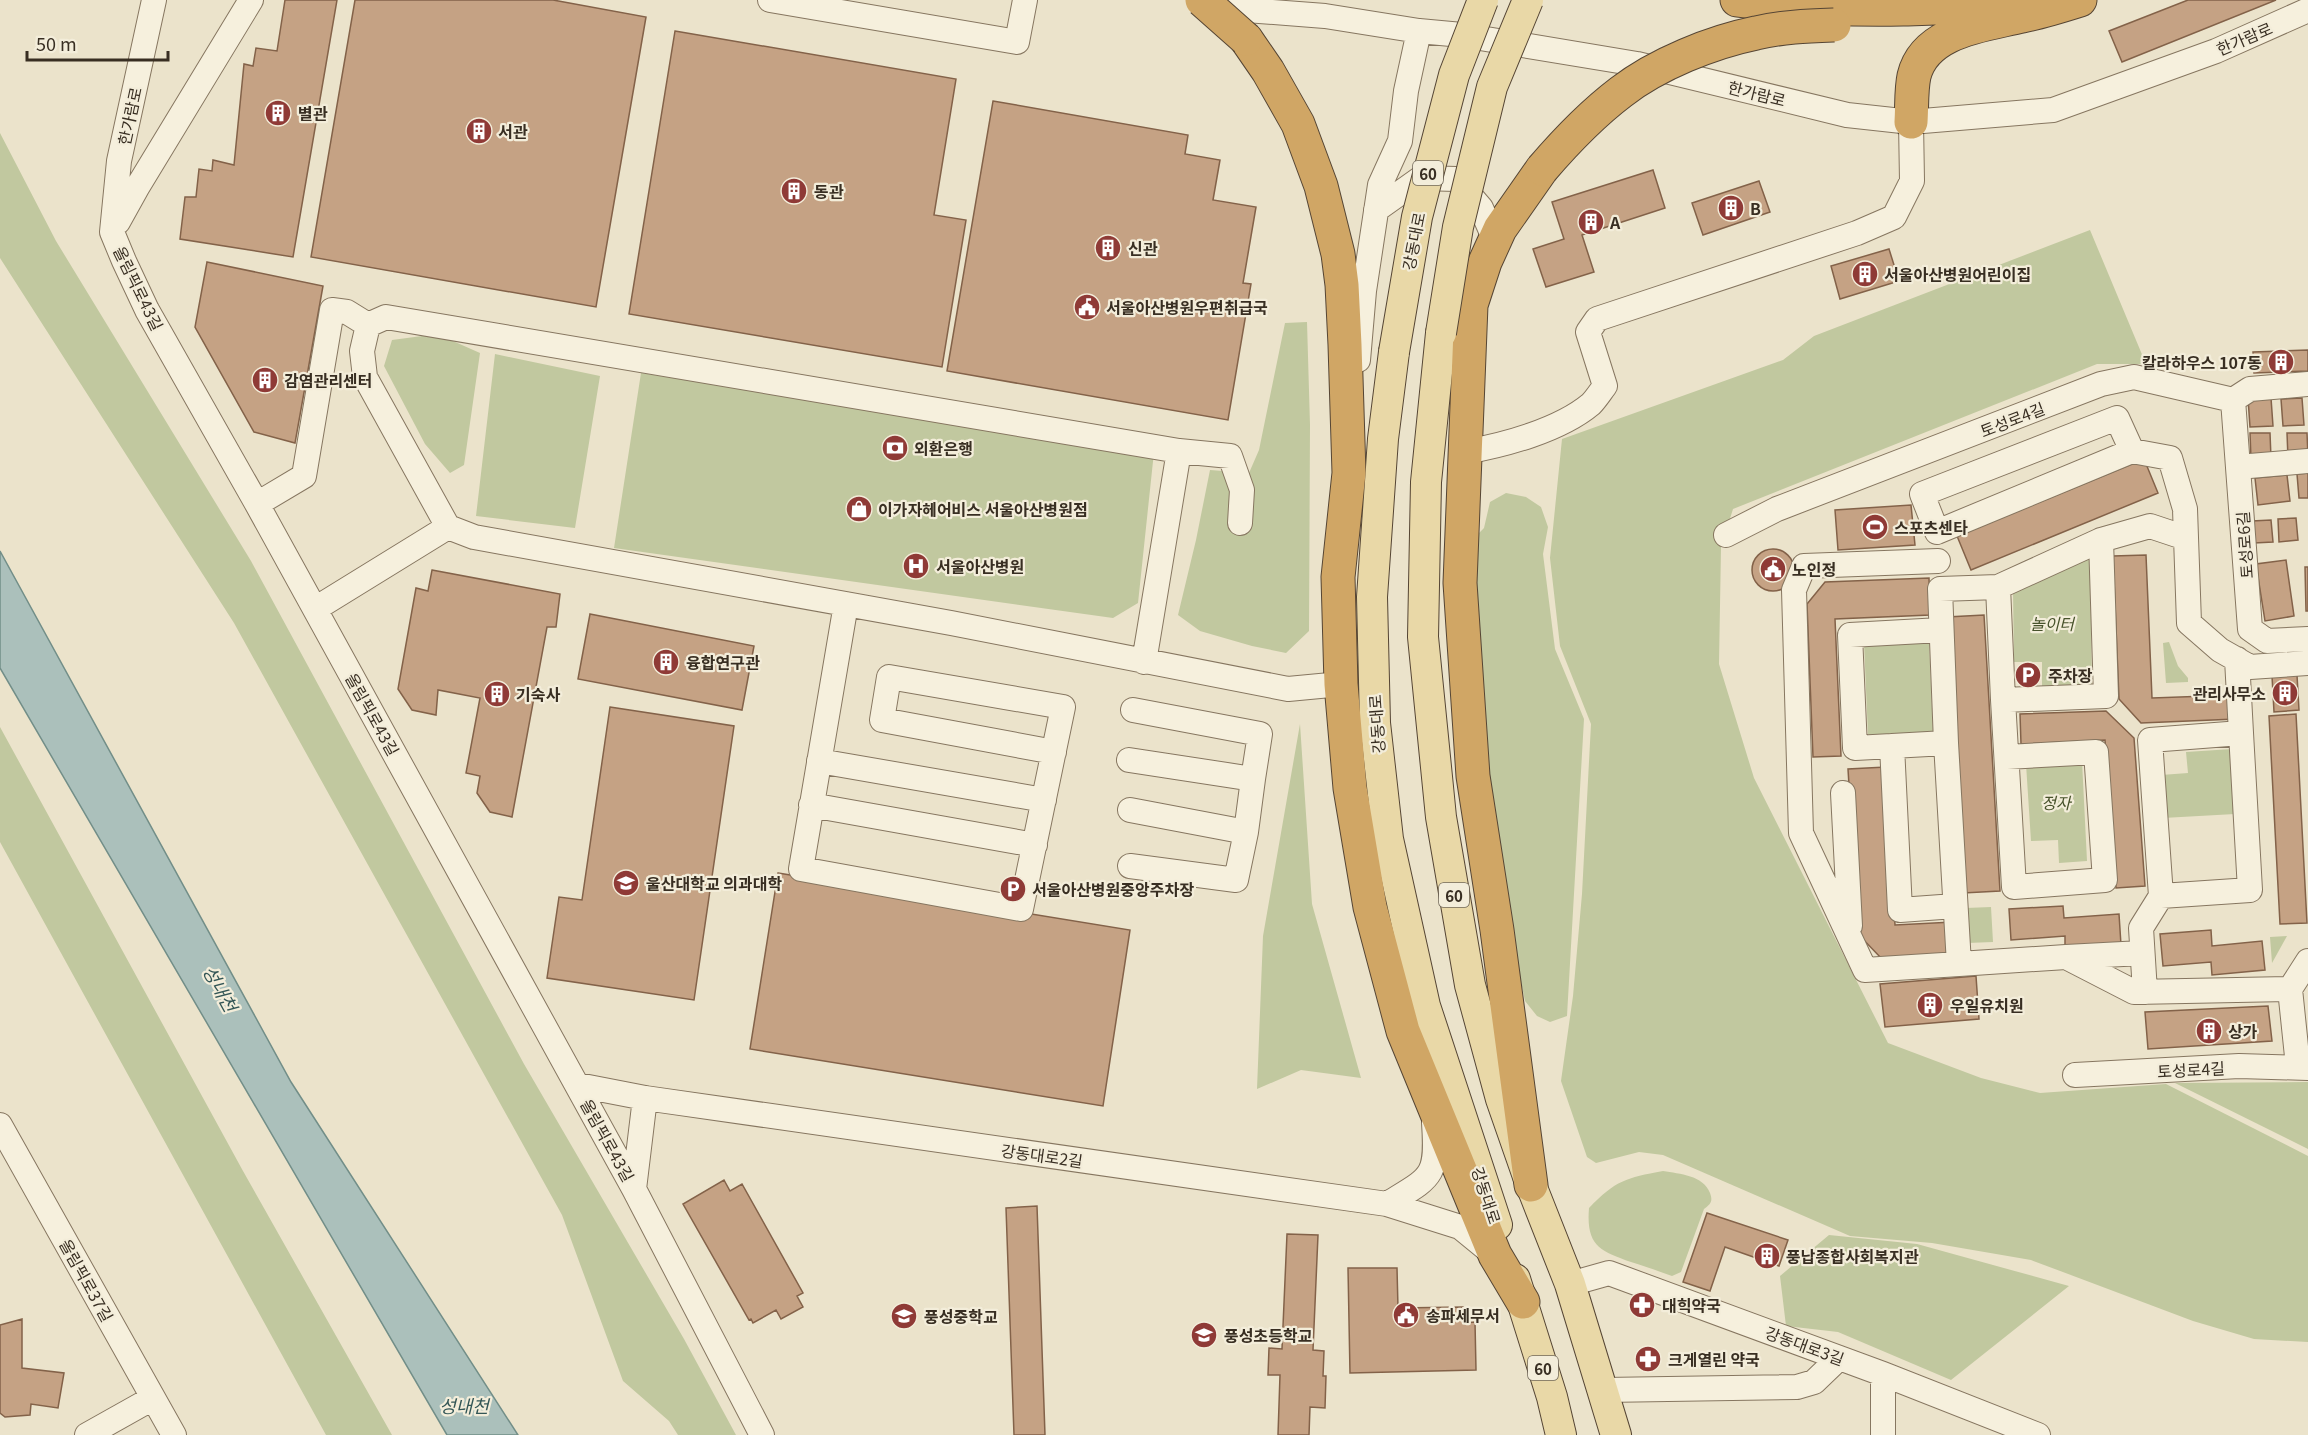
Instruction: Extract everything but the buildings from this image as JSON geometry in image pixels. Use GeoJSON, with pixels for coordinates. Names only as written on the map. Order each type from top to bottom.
{"type":"FeatureCollection","features":[{"type":"Feature","properties":{"kind":"highway"},"geometry":{"type":"LineString","coordinates":[[1202,0],[1246,39],[1286,99],[1298,124],[1331,220],[1342,285],[1349,473],[1338,577],[1341,684],[1350,788],[1370,907],[1403,1031],[1495,1256],[1522,1302]]}},
{"type":"Feature","properties":{"kind":"highway"},"geometry":{"type":"LineString","coordinates":[[1737,0],[1784,7],[1876,10],[1942,8]]}},
{"type":"Feature","properties":{"kind":"highway"},"geometry":{"type":"LineString","coordinates":[[1531,1185],[1497,930],[1473,776],[1460,583],[1471,305],[1485,262],[1517,202],[1542,169],[1594,114],[1622,91],[1654,71],[1721,42],[1756,33],[1793,27],[1868,23],[1942,8],[2003,0]]}},
{"type":"Feature","properties":{"kind":"highway"},"geometry":{"type":"LineString","coordinates":[[1911,122],[1914,75],[1922,60],[1933,47],[1947,37],[1965,29],[2042,12],[2080,0]]}},
{"type":"Feature","properties":{"kind":"main road","name":"강동대로"},"geometry":{"type":"LineString","coordinates":[[1483,0],[1454,75],[1417,217],[1394,352],[1383,439],[1372,597],[1375,723],[1388,839],[1425,1006],[1522,1302],[1552,1397],[1561,1435]]}},
{"type":"Feature","properties":{"kind":"main road","name":"60"},"geometry":{"type":"LineString","coordinates":[[1528,0],[1492,87],[1458,227],[1441,333],[1426,482],[1423,637],[1440,806],[1470,985],[1501,1099],[1531,1185],[1570,1284],[1616,1435]]}},
{"type":"Feature","properties":{"kind":"street","name":"한가람로"},"geometry":{"type":"LineString","coordinates":[[112,232],[119,161],[154,0]]}},
{"type":"Feature","properties":{"kind":"street","name":"올림픽로43길"},"geometry":{"type":"LineString","coordinates":[[251,0],[112,232],[123,261],[147,309],[578,1085],[762,1435]]}},
{"type":"Feature","properties":{"kind":"street"},"geometry":{"type":"LineString","coordinates":[[770,0],[1017,42],[1025,0]]}},
{"type":"Feature","properties":{"kind":"street","name":"한가람로"},"geometry":{"type":"LineString","coordinates":[[1192,0],[1246,10],[1325,16],[1419,31],[1462,35],[1637,64],[1847,115],[1911,122],[2054,110],[2216,51],[2308,10]]}},
{"type":"Feature","properties":{"kind":"street"},"geometry":{"type":"LineString","coordinates":[[1349,473],[1364,291],[1376,210],[1380,185],[1400,141],[1406,91],[1419,31]]}},
{"type":"Feature","properties":{"kind":"street"},"geometry":{"type":"LineString","coordinates":[[1466,452],[1523,437],[1559,423],[1591,403],[1605,386],[1588,332],[1597,319],[1857,233],[1894,217],[1912,181],[1911,122]]}},
{"type":"Feature","properties":{"kind":"street"},"geometry":{"type":"LineString","coordinates":[[1400,141],[1421,178]]}},
{"type":"Feature","properties":{"kind":"street"},"geometry":{"type":"LineString","coordinates":[[1376,210],[1421,178],[1456,179],[1481,208],[1495,240]]}},
{"type":"Feature","properties":{"kind":"street"},"geometry":{"type":"LineString","coordinates":[[257,504],[304,476],[332,310],[347,312],[368,325]]}},
{"type":"Feature","properties":{"kind":"street"},"geometry":{"type":"LineString","coordinates":[[368,325],[386,317],[1179,451],[1230,456],[1242,490],[1240,523]]}},
{"type":"Feature","properties":{"kind":"street"},"geometry":{"type":"LineString","coordinates":[[368,325],[362,351],[365,377],[448,527],[474,537],[846,604],[1288,689],[1341,684]]}},
{"type":"Feature","properties":{"kind":"street","name":"토성로4길"},"geometry":{"type":"LineString","coordinates":[[1726,535],[1777,509],[2102,384],[2134,377],[2233,400]]}},
{"type":"Feature","properties":{"kind":"street"},"geometry":{"type":"LineString","coordinates":[[2233,400],[2250,389],[2308,384]]}},
{"type":"Feature","properties":{"kind":"street","name":"토성로6길"},"geometry":{"type":"LineString","coordinates":[[2233,400],[2250,629],[2266,641],[2308,639]]}},
{"type":"Feature","properties":{"kind":"street"},"geometry":{"type":"LineString","coordinates":[[1959,964],[1937,532],[1922,494],[2117,418],[2132,451]]}},
{"type":"Feature","properties":{"kind":"street"},"geometry":{"type":"LineString","coordinates":[[1144,662],[1179,451]]}},
{"type":"Feature","properties":{"kind":"street"},"geometry":{"type":"LineString","coordinates":[[1937,532],[2132,451],[2170,458],[2185,509],[2188,623],[2220,650],[2250,667],[2308,663]]}},
{"type":"Feature","properties":{"kind":"street"},"geometry":{"type":"LineString","coordinates":[[2238,467],[2308,461]]}},
{"type":"Feature","properties":{"kind":"street"},"geometry":{"type":"LineString","coordinates":[[1940,589],[1998,587],[2101,540],[2150,526],[2185,509]]}},
{"type":"Feature","properties":{"kind":"street"},"geometry":{"type":"LineString","coordinates":[[2150,526],[2186,538]]}},
{"type":"Feature","properties":{"kind":"street"},"geometry":{"type":"LineString","coordinates":[[315,609],[448,527]]}},
{"type":"Feature","properties":{"kind":"street"},"geometry":{"type":"LineString","coordinates":[[2003,700],[2106,696],[2101,540]]}},
{"type":"Feature","properties":{"kind":"street"},"geometry":{"type":"LineString","coordinates":[[1938,561],[1804,567],[1794,590],[1801,833],[1865,970],[2142,952]]}},
{"type":"Feature","properties":{"kind":"street"},"geometry":{"type":"LineString","coordinates":[[1998,587],[2003,700],[2014,887],[2105,880],[2096,752],[2007,757]]}},
{"type":"Feature","properties":{"kind":"street"},"geometry":{"type":"LineString","coordinates":[[846,604],[801,869],[1022,909],[1054,752],[1063,707],[889,677],[882,720],[1054,752]]}},
{"type":"Feature","properties":{"kind":"street"},"geometry":{"type":"LineString","coordinates":[[1941,630],[1850,635],[1855,748],[1946,743]]}},
{"type":"Feature","properties":{"kind":"street"},"geometry":{"type":"LineString","coordinates":[[2161,896],[2250,890],[2236,659]]}},
{"type":"Feature","properties":{"kind":"street"},"geometry":{"type":"LineString","coordinates":[[1130,866],[1236,880],[1246,832],[1260,734],[1133,710]]}},
{"type":"Feature","properties":{"kind":"street"},"geometry":{"type":"LineString","coordinates":[[2145,992],[2141,928],[2161,896],[2150,740],[2241,733]]}},
{"type":"Feature","properties":{"kind":"street"},"geometry":{"type":"LineString","coordinates":[[1892,746],[1900,910],[1955,906]]}},
{"type":"Feature","properties":{"kind":"street"},"geometry":{"type":"LineString","coordinates":[[819,760],[1044,800]]}},
{"type":"Feature","properties":{"kind":"street"},"geometry":{"type":"LineString","coordinates":[[1129,760],[1253,779]]}},
{"type":"Feature","properties":{"kind":"street"},"geometry":{"type":"LineString","coordinates":[[1843,793],[1850,938]]}},
{"type":"Feature","properties":{"kind":"street"},"geometry":{"type":"LineString","coordinates":[[812,806],[1035,845]]}},
{"type":"Feature","properties":{"kind":"street"},"geometry":{"type":"LineString","coordinates":[[1130,810],[1246,832]]}},
{"type":"Feature","properties":{"kind":"street"},"geometry":{"type":"LineString","coordinates":[[2066,957],[2134,992],[2290,989]]}},
{"type":"Feature","properties":{"kind":"street"},"geometry":{"type":"LineString","coordinates":[[2303,1067],[2290,989],[2308,961]]}},
{"type":"Feature","properties":{"kind":"street","name":"토성로4길"},"geometry":{"type":"LineString","coordinates":[[2074,1075],[2239,1066],[2303,1067]]}},
{"type":"Feature","properties":{"kind":"street","name":"강동대로2길"},"geometry":{"type":"LineString","coordinates":[[578,1085],[645,1098],[1387,1204],[1460,1227],[1495,1256]]}},
{"type":"Feature","properties":{"kind":"street"},"geometry":{"type":"LineString","coordinates":[[634,1189],[645,1098]]}},
{"type":"Feature","properties":{"kind":"street"},"geometry":{"type":"LineString","coordinates":[[1387,1204],[1429,1176],[1437,1155],[1433,1107]]}},
{"type":"Feature","properties":{"kind":"street","name":"올림픽로37길"},"geometry":{"type":"LineString","coordinates":[[0,1125],[174,1435]]}},
{"type":"Feature","properties":{"kind":"street","name":"강동대로3길"},"geometry":{"type":"LineString","coordinates":[[1570,1284],[1609,1273],[1883,1374],[2038,1435]]}},
{"type":"Feature","properties":{"kind":"street"},"geometry":{"type":"LineString","coordinates":[[1604,1390],[1797,1387],[1814,1382],[1839,1358]]}},
{"type":"Feature","properties":{"kind":"street"},"geometry":{"type":"LineString","coordinates":[[1883,1374],[1883,1435]]}},
{"type":"Feature","properties":{"kind":"street"},"geometry":{"type":"LineString","coordinates":[[87,1435],[153,1398]]}},
{"type":"Feature","properties":{"kind":"green space"},"geometry":{"type":"Polygon","coordinates":[[[0,133],[56,241],[251,561],[524,1064],[684,1339],[736,1435],[678,1435],[669,1421],[623,1381],[562,1215],[234,623],[0,258],[0,133]]]}},
{"type":"Feature","properties":{"kind":"green space"},"geometry":{"type":"Polygon","coordinates":[[[2090,230],[2146,364],[2097,364],[1733,509],[1721,547],[1719,664],[1754,778],[1888,1043],[1981,1078],[2040,1093],[2166,1084],[2308,1156],[2308,1342],[2254,1339],[2193,1321],[2031,1260],[1932,1243],[1850,1236],[1663,1155],[1639,1152],[1596,1163],[1587,1157],[1561,1081],[1573,996],[1582,894],[1591,724],[1560,646],[1550,558],[1562,439],[1783,360],[1814,336],[2090,230]]]}},
{"type":"Feature","properties":{"kind":"green space"},"geometry":{"type":"Polygon","coordinates":[[[1307,322],[1310,425],[1309,631],[1286,653],[1200,631],[1178,615],[1210,470],[1249,473],[1259,450],[1285,323],[1307,322]]]}},
{"type":"Feature","properties":{"kind":"green space"},"geometry":{"type":"Polygon","coordinates":[[[437,334],[480,353],[464,465],[450,473],[425,444],[384,366],[392,340],[437,334]]]}},
{"type":"Feature","properties":{"kind":"green space"},"geometry":{"type":"Polygon","coordinates":[[[495,354],[600,376],[575,528],[476,516],[495,354]]]}},
{"type":"Feature","properties":{"kind":"green space"},"geometry":{"type":"Polygon","coordinates":[[[641,373],[1154,452],[1138,603],[1113,618],[614,548],[641,373]]]}},
{"type":"Feature","properties":{"kind":"green space"},"geometry":{"type":"Polygon","coordinates":[[[1506,493],[1526,497],[1541,507],[1548,527],[1543,554],[1555,649],[1584,719],[1567,1016],[1550,1022],[1537,1016],[1525,1001],[1477,773],[1469,543],[1484,528],[1490,502],[1506,493]]]}},
{"type":"Feature","properties":{"kind":"green space","name":"놀이터"},"geometry":{"type":"Polygon","coordinates":[[[2090,557],[2092,688],[2042,688],[2042,662],[2014,662],[2013,592],[2090,557]]]}},
{"type":"Feature","properties":{"kind":"green space"},"geometry":{"type":"Polygon","coordinates":[[[1929,640],[1933,732],[1868,735],[1864,643],[1929,640]]]}},
{"type":"Feature","properties":{"kind":"green space"},"geometry":{"type":"Polygon","coordinates":[[[2169,642],[2178,666],[2188,678],[2188,682],[2166,683],[2163,643],[2169,642]]]}},
{"type":"Feature","properties":{"kind":"green space"},"geometry":{"type":"Polygon","coordinates":[[[1300,724],[1312,904],[1361,1078],[1301,1070],[1257,1089],[1263,936],[1300,724]]]}},
{"type":"Feature","properties":{"kind":"green space"},"geometry":{"type":"Polygon","coordinates":[[[0,727],[243,1171],[392,1435],[326,1435],[0,842],[0,727]]]}},
{"type":"Feature","properties":{"kind":"green space"},"geometry":{"type":"Polygon","coordinates":[[[2232,749],[2235,814],[2163,818],[2161,775],[2188,773],[2186,752],[2232,749]]]}},
{"type":"Feature","properties":{"kind":"green space","name":"정자"},"geometry":{"type":"Polygon","coordinates":[[[2082,761],[2087,861],[2059,863],[2058,840],[2031,841],[2026,764],[2082,761]]]}},
{"type":"Feature","properties":{"kind":"green space"},"geometry":{"type":"Polygon","coordinates":[[[1991,907],[1993,942],[1967,943],[1966,908],[1991,907]]]}},
{"type":"Feature","properties":{"kind":"green space"},"geometry":{"type":"Polygon","coordinates":[[[2287,936],[2272,963],[2270,937],[2287,936]]]}},
{"type":"Feature","properties":{"kind":"green space"},"geometry":{"type":"Polygon","coordinates":[[[2308,1082],[2308,1149],[2175,1083],[2308,1082]]]}},
{"type":"Feature","properties":{"kind":"green space"},"geometry":{"type":"Polygon","coordinates":[[[1663,1171],[1697,1179],[1707,1187],[1711,1198],[1710,1204],[1704,1209],[1681,1272],[1672,1276],[1603,1250],[1593,1238],[1589,1220],[1589,1208],[1607,1191],[1630,1178],[1663,1171]]]}},
{"type":"Feature","properties":{"kind":"green space"},"geometry":{"type":"Polygon","coordinates":[[[1829,1235],[1917,1244],[2069,1286],[1951,1380],[1838,1332],[1786,1326],[1780,1276],[1829,1235]]]}},
{"type":"Feature","properties":{"kind":"water","name":"성내천"},"geometry":{"type":"Polygon","coordinates":[[[0,551],[291,1082],[518,1435],[447,1435],[0,668],[0,551]]]}},
{"type":"Feature","properties":{"kind":"place","name":"별관"},"geometry":{"type":"Point","coordinates":[278,113]}},
{"type":"Feature","properties":{"kind":"place","name":"서관"},"geometry":{"type":"Point","coordinates":[479,131]}},
{"type":"Feature","properties":{"kind":"place","name":"동관"},"geometry":{"type":"Point","coordinates":[794,191]}},
{"type":"Feature","properties":{"kind":"place","name":"B"},"geometry":{"type":"Point","coordinates":[1731,208]}},
{"type":"Feature","properties":{"kind":"place","name":"A"},"geometry":{"type":"Point","coordinates":[1591,222]}},
{"type":"Feature","properties":{"kind":"place","name":"신관"},"geometry":{"type":"Point","coordinates":[1108,248]}},
{"type":"Feature","properties":{"kind":"place","name":"서울아산병원어린이집"},"geometry":{"type":"Point","coordinates":[1865,274]}},
{"type":"Feature","properties":{"kind":"place","name":"서울아산병원우편취급국"},"geometry":{"type":"Point","coordinates":[1087,307]}},
{"type":"Feature","properties":{"kind":"place","name":"칼라하우스 107동"},"geometry":{"type":"Point","coordinates":[2281,362]}},
{"type":"Feature","properties":{"kind":"place","name":"감염관리센터"},"geometry":{"type":"Point","coordinates":[265,380]}},
{"type":"Feature","properties":{"kind":"place","name":"외환은행"},"geometry":{"type":"Point","coordinates":[895,448]}},
{"type":"Feature","properties":{"kind":"place","name":"이가자헤어비스 서울아산병원점"},"geometry":{"type":"Point","coordinates":[859,509]}},
{"type":"Feature","properties":{"kind":"place","name":"스포츠센타"},"geometry":{"type":"Point","coordinates":[1875,527]}},
{"type":"Feature","properties":{"kind":"place","name":"서울아산병원"},"geometry":{"type":"Point","coordinates":[916,566]}},
{"type":"Feature","properties":{"kind":"place","name":"노인정"},"geometry":{"type":"Point","coordinates":[1773,569]}},
{"type":"Feature","properties":{"kind":"place","name":"융합연구관"},"geometry":{"type":"Point","coordinates":[666,662]}},
{"type":"Feature","properties":{"kind":"place","name":"주차장"},"geometry":{"type":"Point","coordinates":[2028,675]}},
{"type":"Feature","properties":{"kind":"place","name":"관리사무소"},"geometry":{"type":"Point","coordinates":[2285,693]}},
{"type":"Feature","properties":{"kind":"place","name":"기숙사"},"geometry":{"type":"Point","coordinates":[497,694]}},
{"type":"Feature","properties":{"kind":"place","name":"울산대학교 의과대학"},"geometry":{"type":"Point","coordinates":[626,883]}},
{"type":"Feature","properties":{"kind":"place","name":"서울아산병원중앙주차장"},"geometry":{"type":"Point","coordinates":[1013,889]}},
{"type":"Feature","properties":{"kind":"place","name":"우일유치원"},"geometry":{"type":"Point","coordinates":[1930,1005]}},
{"type":"Feature","properties":{"kind":"place","name":"상가"},"geometry":{"type":"Point","coordinates":[2209,1031]}},
{"type":"Feature","properties":{"kind":"place","name":"풍납종합사회복지관"},"geometry":{"type":"Point","coordinates":[1767,1256]}},
{"type":"Feature","properties":{"kind":"place","name":"대힉약국"},"geometry":{"type":"Point","coordinates":[1642,1305]}},
{"type":"Feature","properties":{"kind":"place","name":"송파세무서"},"geometry":{"type":"Point","coordinates":[1406,1315]}},
{"type":"Feature","properties":{"kind":"place","name":"풍성중학교"},"geometry":{"type":"Point","coordinates":[904,1316]}},
{"type":"Feature","properties":{"kind":"place","name":"풍성초등학교"},"geometry":{"type":"Point","coordinates":[1204,1335]}},
{"type":"Feature","properties":{"kind":"place","name":"크게열린 약국"},"geometry":{"type":"Point","coordinates":[1648,1359]}}]}
